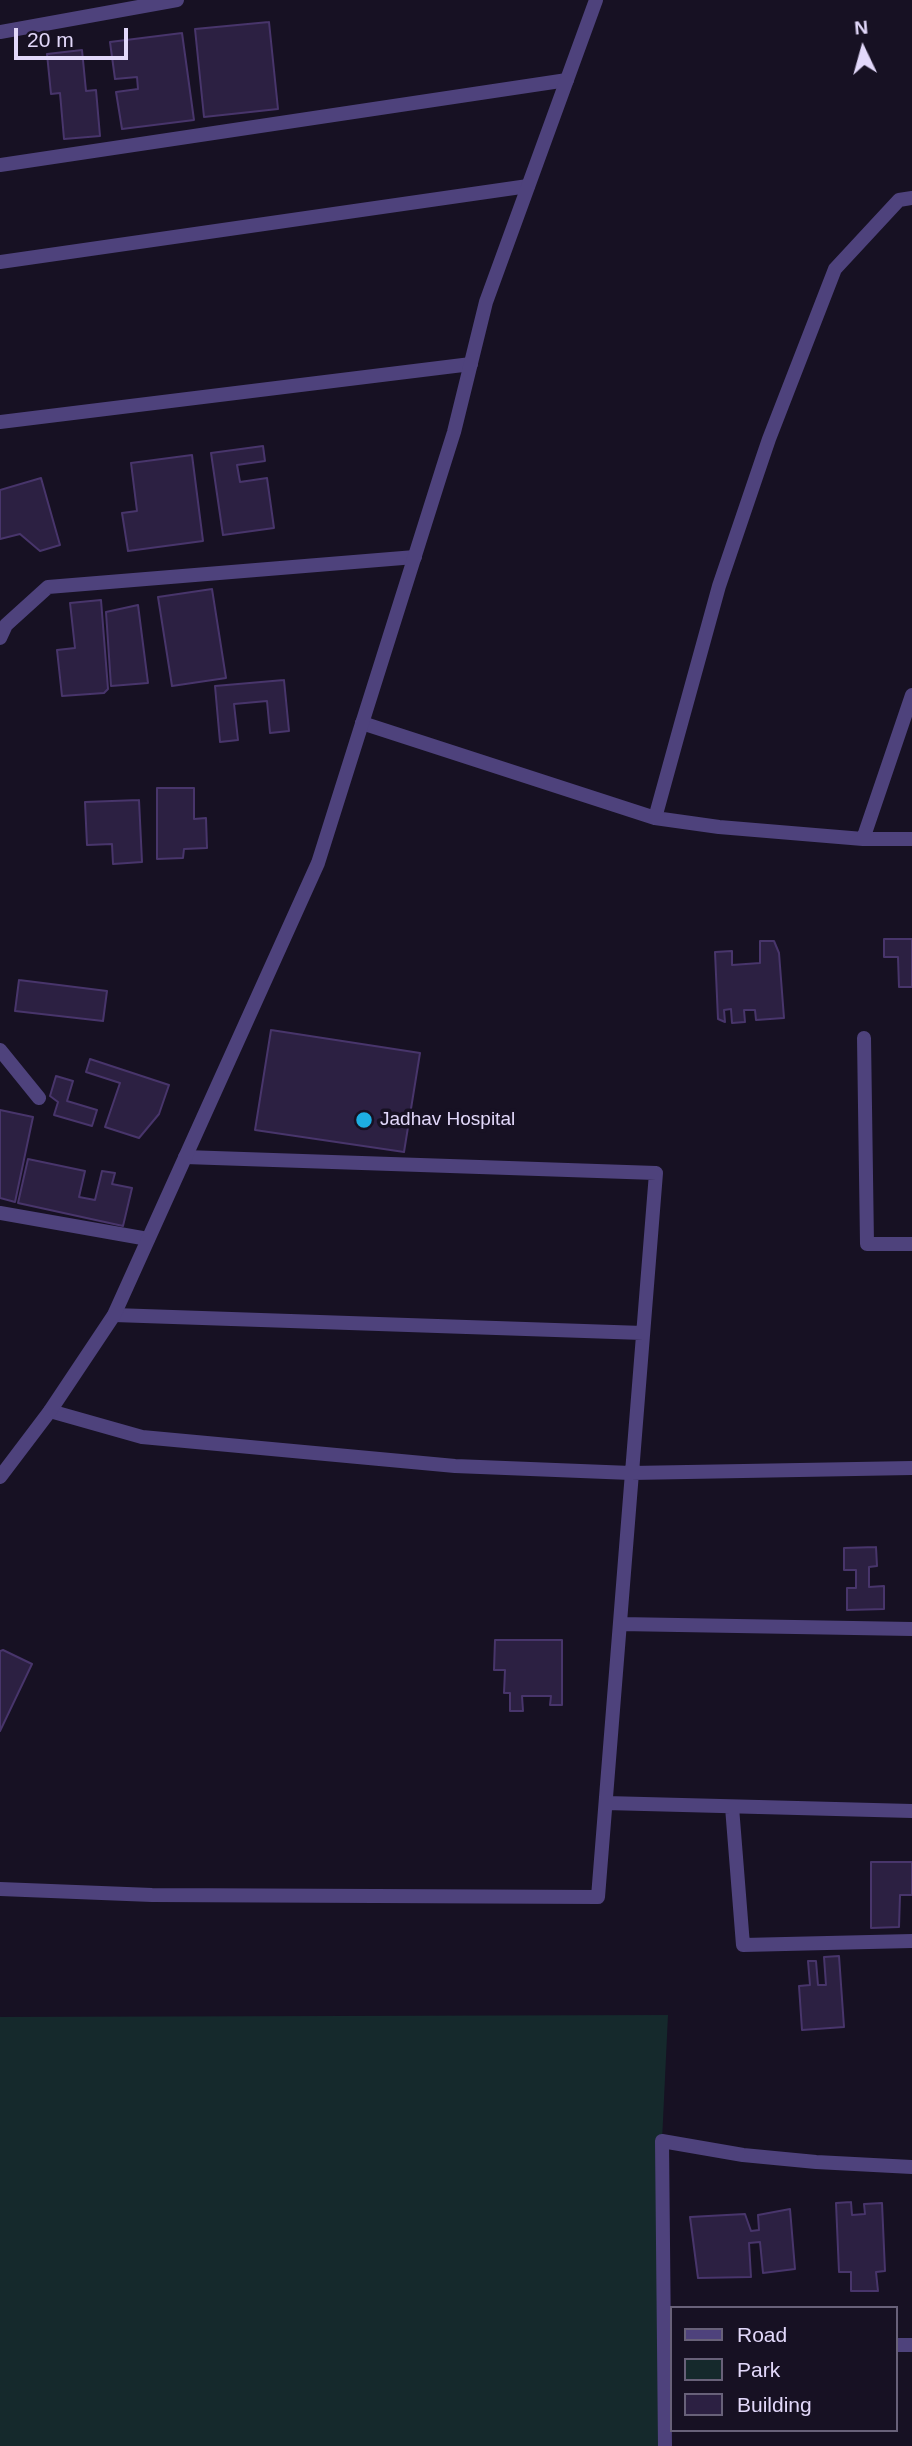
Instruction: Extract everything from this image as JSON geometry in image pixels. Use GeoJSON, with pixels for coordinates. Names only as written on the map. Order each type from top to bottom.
{"type":"FeatureCollection","features":[{"type":"Feature","properties":{"kind":"street"},"geometry":{"type":"LineString","coordinates":[[0,32],[177,0]]}},
{"type":"Feature","properties":{"kind":"street"},"geometry":{"type":"LineString","coordinates":[[0,1477],[50,1411],[114,1315],[318,863],[454,432],[486,302],[596,0]]}},
{"type":"Feature","properties":{"kind":"street"},"geometry":{"type":"LineString","coordinates":[[0,165],[567,80]]}},
{"type":"Feature","properties":{"kind":"street"},"geometry":{"type":"LineString","coordinates":[[0,262],[528,186]]}},
{"type":"Feature","properties":{"kind":"street"},"geometry":{"type":"LineString","coordinates":[[655,818],[719,586],[769,439],[835,269],[899,200],[912,198]]}},
{"type":"Feature","properties":{"kind":"street"},"geometry":{"type":"LineString","coordinates":[[0,422],[471,364]]}},
{"type":"Feature","properties":{"kind":"street"},"geometry":{"type":"LineString","coordinates":[[0,638],[6,625],[48,587],[415,557]]}},
{"type":"Feature","properties":{"kind":"street"},"geometry":{"type":"LineString","coordinates":[[863,839],[912,695]]}},
{"type":"Feature","properties":{"kind":"street"},"geometry":{"type":"LineString","coordinates":[[362,723],[655,818],[719,827],[863,839],[912,839]]}},
{"type":"Feature","properties":{"kind":"street"},"geometry":{"type":"LineString","coordinates":[[864,1038],[867,1244],[912,1244]]}},
{"type":"Feature","properties":{"kind":"street"},"geometry":{"type":"LineString","coordinates":[[0,1050],[39,1098]]}},
{"type":"Feature","properties":{"kind":"street"},"geometry":{"type":"LineString","coordinates":[[0,1889],[152,1895],[598,1897],[656,1173],[185,1157]]}},
{"type":"Feature","properties":{"kind":"street"},"geometry":{"type":"LineString","coordinates":[[0,1213],[148,1239]]}},
{"type":"Feature","properties":{"kind":"street"},"geometry":{"type":"LineString","coordinates":[[114,1315],[643,1333]]}},
{"type":"Feature","properties":{"kind":"street"},"geometry":{"type":"LineString","coordinates":[[50,1411],[142,1437],[455,1466],[631,1473],[912,1468]]}},
{"type":"Feature","properties":{"kind":"street"},"geometry":{"type":"LineString","coordinates":[[620,1624],[912,1629]]}},
{"type":"Feature","properties":{"kind":"street"},"geometry":{"type":"LineString","coordinates":[[606,1803],[912,1811]]}},
{"type":"Feature","properties":{"kind":"street"},"geometry":{"type":"LineString","coordinates":[[732,1807],[743,1945],[912,1941]]}},
{"type":"Feature","properties":{"kind":"street"},"geometry":{"type":"LineString","coordinates":[[665,2446],[668,2341],[662,2141],[743,2155],[912,2167]]}},
{"type":"Feature","properties":{"kind":"green space"},"geometry":{"type":"Polygon","coordinates":[[[668,2015],[662,2141],[665,2446],[0,2446],[0,2017],[668,2015]]]}},
{"type":"Feature","properties":{"kind":"building"},"geometry":{"type":"Polygon","coordinates":[[[269,22],[278,109],[204,117],[195,29],[269,22]]]}},
{"type":"Feature","properties":{"kind":"building"},"geometry":{"type":"Polygon","coordinates":[[[182,33],[194,120],[122,129],[116,92],[138,89],[137,77],[115,79],[110,42],[182,33]]]}},
{"type":"Feature","properties":{"kind":"building"},"geometry":{"type":"Polygon","coordinates":[[[82,50],[86,91],[96,90],[100,136],[64,139],[60,93],[51,94],[47,54],[82,50]]]}},
{"type":"Feature","properties":{"kind":"building"},"geometry":{"type":"Polygon","coordinates":[[[263,446],[265,461],[237,465],[240,482],[267,478],[274,528],[223,535],[211,453],[263,446]]]}},
{"type":"Feature","properties":{"kind":"building"},"geometry":{"type":"Polygon","coordinates":[[[192,455],[203,541],[128,551],[122,513],[137,511],[131,463],[192,455]]]}},
{"type":"Feature","properties":{"kind":"building"},"geometry":{"type":"Polygon","coordinates":[[[41,478],[60,545],[40,551],[20,534],[0,539],[0,490],[41,478]]]}},
{"type":"Feature","properties":{"kind":"building"},"geometry":{"type":"Polygon","coordinates":[[[212,589],[226,678],[172,686],[158,597],[212,589]]]}},
{"type":"Feature","properties":{"kind":"building"},"geometry":{"type":"Polygon","coordinates":[[[101,600],[108,689],[104,693],[62,696],[57,650],[75,648],[70,603],[101,600]]]}},
{"type":"Feature","properties":{"kind":"building"},"geometry":{"type":"Polygon","coordinates":[[[138,605],[148,683],[111,686],[106,612],[138,605]]]}},
{"type":"Feature","properties":{"kind":"building"},"geometry":{"type":"Polygon","coordinates":[[[284,680],[289,731],[270,733],[267,701],[234,704],[238,740],[220,742],[215,686],[284,680]]]}},
{"type":"Feature","properties":{"kind":"building"},"geometry":{"type":"Polygon","coordinates":[[[157,788],[194,788],[194,819],[206,818],[207,848],[184,849],[183,858],[157,859],[157,788]]]}},
{"type":"Feature","properties":{"kind":"building"},"geometry":{"type":"Polygon","coordinates":[[[139,800],[142,862],[113,864],[112,844],[87,845],[85,802],[139,800]]]}},
{"type":"Feature","properties":{"kind":"building"},"geometry":{"type":"Polygon","coordinates":[[[884,939],[912,939],[912,987],[899,987],[898,957],[884,957],[884,939]]]}},
{"type":"Feature","properties":{"kind":"building"},"geometry":{"type":"Polygon","coordinates":[[[760,941],[774,941],[779,953],[784,1018],[756,1020],[755,1010],[744,1010],[745,1022],[732,1023],[731,1009],[724,1010],[725,1022],[718,1019],[715,952],[732,951],[732,965],[760,963],[760,941]]]}},
{"type":"Feature","properties":{"kind":"building"},"geometry":{"type":"Polygon","coordinates":[[[19,980],[107,991],[103,1021],[15,1011],[19,980]]]}},
{"type":"Feature","properties":{"kind":"building"},"geometry":{"type":"Polygon","coordinates":[[[271,1030],[420,1053],[404,1152],[255,1130],[271,1030]]]}},
{"type":"Feature","properties":{"kind":"building"},"geometry":{"type":"Polygon","coordinates":[[[90,1059],[169,1085],[159,1114],[139,1138],[105,1127],[120,1083],[86,1072],[90,1059]]]}},
{"type":"Feature","properties":{"kind":"building"},"geometry":{"type":"Polygon","coordinates":[[[56,1076],[73,1081],[67,1101],[97,1110],[92,1126],[54,1115],[58,1102],[50,1096],[56,1076]]]}},
{"type":"Feature","properties":{"kind":"building"},"geometry":{"type":"Polygon","coordinates":[[[0,1110],[33,1117],[15,1202],[0,1198],[0,1110]]]}},
{"type":"Feature","properties":{"kind":"building"},"geometry":{"type":"Polygon","coordinates":[[[28,1159],[85,1171],[79,1197],[95,1200],[102,1171],[115,1173],[112,1184],[132,1188],[123,1226],[18,1203],[28,1159]]]}},
{"type":"Feature","properties":{"kind":"building"},"geometry":{"type":"Polygon","coordinates":[[[876,1547],[877,1566],[869,1567],[869,1587],[884,1586],[884,1609],[847,1610],[847,1588],[856,1588],[856,1570],[844,1570],[844,1548],[876,1547]]]}},
{"type":"Feature","properties":{"kind":"building"},"geometry":{"type":"Polygon","coordinates":[[[495,1640],[562,1640],[562,1705],[550,1705],[551,1696],[522,1696],[523,1711],[510,1711],[510,1693],[504,1693],[505,1670],[494,1670],[495,1640]]]}},
{"type":"Feature","properties":{"kind":"building"},"geometry":{"type":"Polygon","coordinates":[[[0,1651],[32,1664],[0,1731],[0,1651]]]}},
{"type":"Feature","properties":{"kind":"building"},"geometry":{"type":"Polygon","coordinates":[[[871,1862],[912,1862],[912,1895],[900,1895],[899,1927],[871,1928],[871,1862]]]}},
{"type":"Feature","properties":{"kind":"building"},"geometry":{"type":"Polygon","coordinates":[[[839,1956],[844,2027],[802,2030],[799,1986],[810,1985],[808,1961],[816,1961],[818,1985],[826,1985],[824,1957],[839,1956]]]}},
{"type":"Feature","properties":{"kind":"building"},"geometry":{"type":"Polygon","coordinates":[[[851,2202],[852,2215],[865,2214],[864,2204],[882,2203],[885,2271],[876,2272],[878,2291],[851,2291],[851,2272],[839,2272],[836,2203],[851,2202]]]}},
{"type":"Feature","properties":{"kind":"building"},"geometry":{"type":"Polygon","coordinates":[[[790,2209],[795,2269],[763,2273],[760,2242],[749,2243],[751,2277],[698,2278],[690,2217],[745,2214],[751,2231],[759,2230],[758,2215],[790,2209]]]}},
{"type":"Feature","properties":{"kind":"place","name":"Jadhav Hospital"},"geometry":{"type":"Point","coordinates":[364,1120]}}]}
